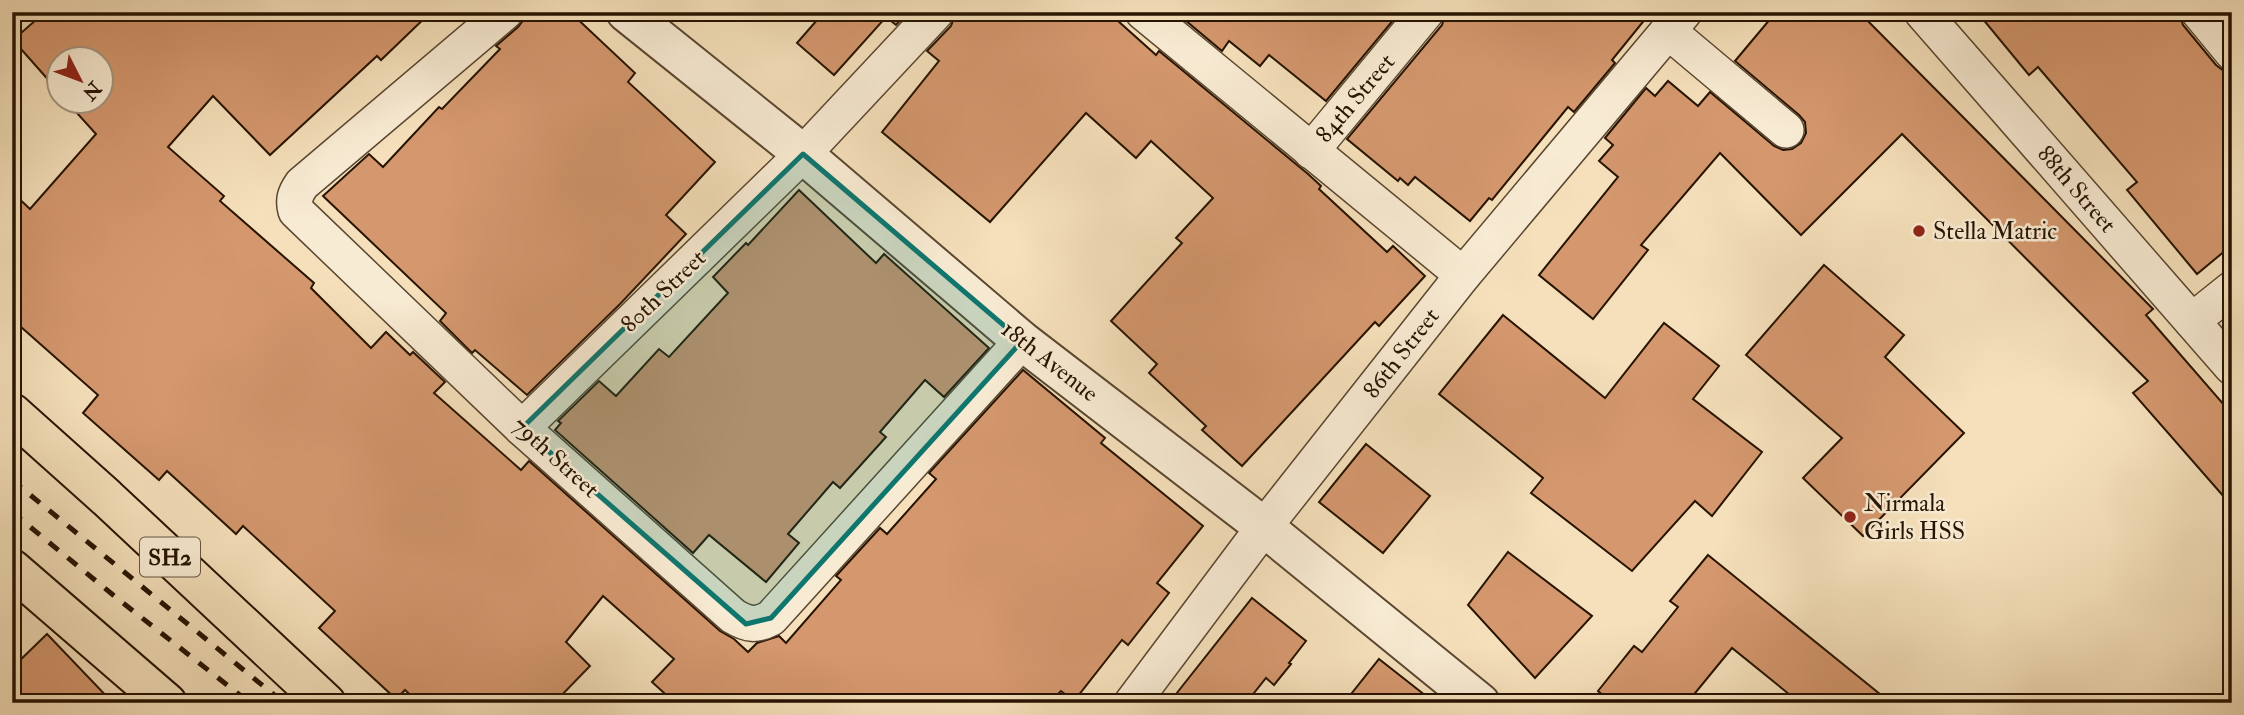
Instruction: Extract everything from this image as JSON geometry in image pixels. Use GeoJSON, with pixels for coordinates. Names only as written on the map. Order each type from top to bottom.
{"type":"FeatureCollection","features":[{"type":"Feature","properties":{"kind":"main road","name":"SH2"},"geometry":{"type":"LineString","coordinates":[[12,413],[326,703]]}},
{"type":"Feature","properties":{"kind":"main road"},"geometry":{"type":"LineString","coordinates":[[15,576],[167,703]]}},
{"type":"Feature","properties":{"kind":"street","name":"79th Street"},"geometry":{"type":"LineString","coordinates":[[505,12],[302,184],[295,193],[293,202],[296,211],[523,428],[733,616],[746,624],[759,625],[771,618],[1022,341]]}},
{"type":"Feature","properties":{"kind":"street","name":"18th Avenue"},"geometry":{"type":"LineString","coordinates":[[626,12],[803,154],[1022,341],[1264,527],[1480,703]]}},
{"type":"Feature","properties":{"kind":"street","name":"80th Street"},"geometry":{"type":"LineString","coordinates":[[523,428],[803,154],[936,12]]}},
{"type":"Feature","properties":{"kind":"street","name":"84th Street"},"geometry":{"type":"LineString","coordinates":[[1311,151],[1426,12]]}},
{"type":"Feature","properties":{"kind":"street","name":"88th Street"},"geometry":{"type":"LineString","coordinates":[[1922,12],[2232,367]]}},
{"type":"Feature","properties":{"kind":"street"},"geometry":{"type":"LineString","coordinates":[[2199,12],[2232,52]]}},
{"type":"Feature","properties":{"kind":"street"},"geometry":{"type":"LineString","coordinates":[[1156,16],[1311,151],[1462,275]]}},
{"type":"Feature","properties":{"kind":"street"},"geometry":{"type":"LineString","coordinates":[[1676,22],[1786,130]]}},
{"type":"Feature","properties":{"kind":"street","name":"86th Street"},"geometry":{"type":"LineString","coordinates":[[1132,703],[1264,527],[1462,275],[1676,22]]}},
{"type":"Feature","properties":{"kind":"street"},"geometry":{"type":"LineString","coordinates":[[2193,321],[2232,289]]}},
{"type":"Feature","properties":{"kind":"highlighted area"},"geometry":{"type":"Polygon","coordinates":[[[803,154],[1022,341],[771,618],[746,624],[522,428],[803,154]]]}},
{"type":"Feature","properties":{"kind":"building"},"geometry":{"type":"Polygon","coordinates":[[[45,12],[431,12],[381,60],[377,56],[270,155],[213,96],[168,147],[224,196],[220,201],[314,283],[311,288],[371,348],[386,332],[410,355],[413,352],[445,382],[434,393],[521,470],[529,461],[720,631],[748,652],[757,643],[779,636],[786,643],[841,580],[836,576],[880,528],[887,534],[936,479],[929,473],[1023,370],[1105,438],[1101,443],[1203,526],[1157,583],[1169,593],[1128,645],[1122,640],[1074,701],[1061,691],[1049,703],[675,703],[652,682],[674,659],[603,596],[566,642],[590,666],[554,703],[419,703],[405,690],[396,699],[319,628],[335,611],[243,526],[236,534],[167,471],[159,480],[83,413],[98,395],[12,319],[12,192],[30,209],[96,134],[80,116],[116,116],[116,46],[46,46],[46,77],[13,40],[45,12]]]}},
{"type":"Feature","properties":{"kind":"building"},"geometry":{"type":"Polygon","coordinates":[[[525,12],[570,12],[635,73],[628,82],[715,162],[666,215],[686,234],[620,304],[527,395],[475,350],[472,353],[440,321],[446,313],[323,196],[369,154],[383,167],[439,107],[442,109],[500,49],[496,46],[518,27],[525,12]]]}},
{"type":"Feature","properties":{"kind":"building"},"geometry":{"type":"Polygon","coordinates":[[[824,12],[908,12],[896,25],[886,17],[834,75],[797,43],[824,12]]]}},
{"type":"Feature","properties":{"kind":"building"},"geometry":{"type":"Polygon","coordinates":[[[956,12],[1108,12],[1156,55],[1159,51],[1308,174],[1321,186],[1319,189],[1387,252],[1393,246],[1425,276],[1379,326],[1375,322],[1242,466],[1202,430],[1206,426],[1149,373],[1157,364],[1111,321],[1182,243],[1176,238],[1213,198],[1151,141],[1136,158],[1086,113],[990,222],[882,132],[939,61],[927,51],[951,26],[956,12]]]}},
{"type":"Feature","properties":{"kind":"building"},"geometry":{"type":"Polygon","coordinates":[[[1191,12],[1400,12],[1326,101],[1269,55],[1260,66],[1229,41],[1222,51],[1185,20],[1191,12]]]}},
{"type":"Feature","properties":{"kind":"building"},"geometry":{"type":"Polygon","coordinates":[[[1446,12],[1651,12],[1612,60],[1615,63],[1574,112],[1568,107],[1492,200],[1489,198],[1470,221],[1415,177],[1408,185],[1400,178],[1398,181],[1347,139],[1442,25],[1446,12]]]}},
{"type":"Feature","properties":{"kind":"building"},"geometry":{"type":"Polygon","coordinates":[[[1776,12],[1859,12],[2153,309],[2146,315],[2232,414],[2232,506],[2133,393],[2148,381],[1902,134],[1801,235],[1720,153],[1641,245],[1648,250],[1593,319],[1539,275],[1618,177],[1599,161],[1613,145],[1605,138],[1646,88],[1655,96],[1668,81],[1698,106],[1710,92],[1774,146],[1783,150],[1792,149],[1801,143],[1806,133],[1805,122],[1735,61],[1776,12]]]}},
{"type":"Feature","properties":{"kind":"building"},"geometry":{"type":"Polygon","coordinates":[[[1977,12],[2179,12],[2183,25],[2216,65],[2224,71],[2232,72],[2232,245],[2197,274],[2127,190],[2137,182],[2038,67],[2029,75],[1977,12]]]}},
{"type":"Feature","properties":{"kind":"building"},"geometry":{"type":"Polygon","coordinates":[[[799,190],[876,263],[884,254],[989,348],[944,397],[925,380],[880,432],[886,437],[840,488],[833,482],[788,534],[799,543],[766,582],[709,535],[693,553],[555,430],[561,423],[558,421],[599,381],[616,396],[659,349],[669,357],[728,293],[713,277],[746,243],[748,245],[799,190]]]}},
{"type":"Feature","properties":{"kind":"building"},"geometry":{"type":"Polygon","coordinates":[[[1824,265],[1904,335],[1885,357],[1964,433],[1863,536],[1803,478],[1842,438],[1746,355],[1824,265]]]}},
{"type":"Feature","properties":{"kind":"building"},"geometry":{"type":"Polygon","coordinates":[[[1503,315],[1605,398],[1664,323],[1719,366],[1693,399],[1762,452],[1712,516],[1695,501],[1632,571],[1531,493],[1543,478],[1439,394],[1503,315]]]}},
{"type":"Feature","properties":{"kind":"building"},"geometry":{"type":"Polygon","coordinates":[[[1366,444],[1430,496],[1383,553],[1319,502],[1366,444]]]}},
{"type":"Feature","properties":{"kind":"building"},"geometry":{"type":"Polygon","coordinates":[[[1508,552],[1592,616],[1535,678],[1468,605],[1508,552]]]}},
{"type":"Feature","properties":{"kind":"building"},"geometry":{"type":"Polygon","coordinates":[[[1708,555],[1891,703],[1800,703],[1732,648],[1687,703],[1612,703],[1598,691],[1634,646],[1642,652],[1678,607],[1670,601],[1708,555]]]}},
{"type":"Feature","properties":{"kind":"building"},"geometry":{"type":"Polygon","coordinates":[[[1252,598],[1306,641],[1289,663],[1291,664],[1274,685],[1266,678],[1246,703],[1169,703],[1252,598]]]}},
{"type":"Feature","properties":{"kind":"building"},"geometry":{"type":"Polygon","coordinates":[[[47,634],[113,703],[12,703],[12,668],[47,634]]]}},
{"type":"Feature","properties":{"kind":"building"},"geometry":{"type":"Polygon","coordinates":[[[1379,659],[1435,703],[1344,703],[1379,659]]]}},
{"type":"Feature","properties":{"kind":"railway"},"geometry":{"type":"LineString","coordinates":[[12,480],[284,703]]}},
{"type":"Feature","properties":{"kind":"railway"},"geometry":{"type":"LineString","coordinates":[[12,512],[250,703]]}},
{"type":"Feature","properties":{"kind":"place","name":"Stella Matric"},"geometry":{"type":"Point","coordinates":[1919,231]}},
{"type":"Feature","properties":{"kind":"place","name":"Nirmala Girls HSS"},"geometry":{"type":"Point","coordinates":[1850,517]}}]}
